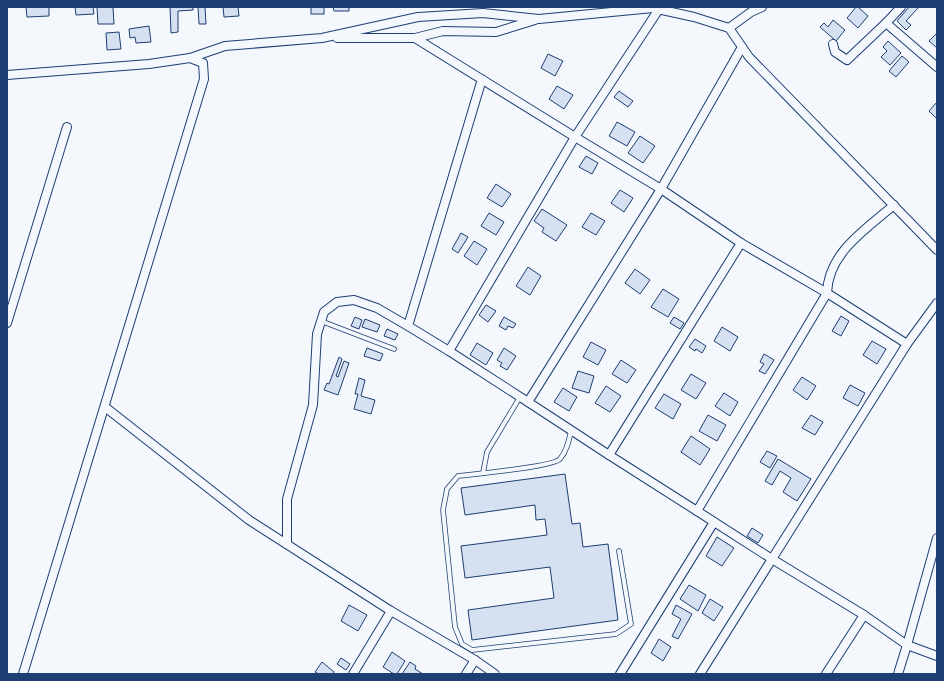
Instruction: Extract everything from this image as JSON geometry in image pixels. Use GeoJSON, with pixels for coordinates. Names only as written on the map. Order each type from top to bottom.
{"type":"FeatureCollection","features":[{"type":"Feature","properties":{"kind":"street"},"geometry":{"type":"LineString","coordinates":[[729,28],[751,12],[762,7]]}},
{"type":"Feature","properties":{"kind":"street"},"geometry":{"type":"LineString","coordinates":[[833,44],[835,52],[847,60],[901,7]]}},
{"type":"Feature","properties":{"kind":"street"},"geometry":{"type":"LineString","coordinates":[[7,75],[149,64],[190,58],[225,46],[322,38],[415,38],[442,31],[496,32],[539,19],[653,8],[659,9],[694,17],[729,28],[749,57],[937,250]]}},
{"type":"Feature","properties":{"kind":"street"},"geometry":{"type":"LineString","coordinates":[[449,351],[575,136],[659,9]]}},
{"type":"Feature","properties":{"kind":"street"},"geometry":{"type":"LineString","coordinates":[[322,38],[418,17],[483,13],[539,19]]}},
{"type":"Feature","properties":{"kind":"street"},"geometry":{"type":"LineString","coordinates":[[886,23],[937,67]]}},
{"type":"Feature","properties":{"kind":"street"},"geometry":{"type":"LineString","coordinates":[[415,38],[661,189],[742,243],[827,293],[907,344]]}},
{"type":"Feature","properties":{"kind":"street"},"geometry":{"type":"LineString","coordinates":[[528,402],[661,189],[742,47]]}},
{"type":"Feature","properties":{"kind":"street"},"geometry":{"type":"LineString","coordinates":[[23,674],[204,79],[203,63],[190,58]]}},
{"type":"Feature","properties":{"kind":"street"},"geometry":{"type":"LineString","coordinates":[[408,326],[482,79]]}},
{"type":"Feature","properties":{"kind":"street"},"geometry":{"type":"LineString","coordinates":[[7,323],[67,127]]}},
{"type":"Feature","properties":{"kind":"street"},"geometry":{"type":"LineString","coordinates":[[697,511],[827,293],[827,282],[834,266],[846,248],[894,205]]}},
{"type":"Feature","properties":{"kind":"street"},"geometry":{"type":"LineString","coordinates":[[609,455],[742,243]]}},
{"type":"Feature","properties":{"kind":"street"},"geometry":{"type":"LineString","coordinates":[[287,544],[287,499],[313,405],[317,334],[324,312],[337,302],[354,300],[376,308],[449,351],[907,645],[937,656]]}},
{"type":"Feature","properties":{"kind":"street"},"geometry":{"type":"LineString","coordinates":[[700,674],[907,344],[937,303]]}},
{"type":"Feature","properties":{"kind":"street"},"geometry":{"type":"LineString","coordinates":[[105,407],[249,520],[391,611],[475,660],[495,674]]}},
{"type":"Feature","properties":{"kind":"street"},"geometry":{"type":"LineString","coordinates":[[620,674],[714,522]]}},
{"type":"Feature","properties":{"kind":"street"},"geometry":{"type":"LineString","coordinates":[[898,674],[937,538]]}},
{"type":"Feature","properties":{"kind":"street"},"geometry":{"type":"LineString","coordinates":[[353,674],[391,611]]}},
{"type":"Feature","properties":{"kind":"street"},"geometry":{"type":"LineString","coordinates":[[826,674],[864,616]]}},
{"type":"Feature","properties":{"kind":"street"},"geometry":{"type":"LineString","coordinates":[[466,674],[475,660]]}},
{"type":"Feature","properties":{"kind":"lane"},"geometry":{"type":"LineString","coordinates":[[321,321],[394,349]]}},
{"type":"Feature","properties":{"kind":"lane"},"geometry":{"type":"LineString","coordinates":[[483,473],[487,452],[521,397]]}},
{"type":"Feature","properties":{"kind":"lane"},"geometry":{"type":"LineString","coordinates":[[571,430],[565,452],[559,460],[544,464],[458,476],[447,489],[443,510],[455,627],[462,644],[472,650],[616,634],[625,629],[631,624],[619,551]]}},
{"type":"Feature","properties":{"kind":"building"},"geometry":{"type":"Polygon","coordinates":[[[26,7],[49,7],[49,16],[27,17],[26,7]]]}},
{"type":"Feature","properties":{"kind":"building"},"geometry":{"type":"Polygon","coordinates":[[[75,7],[93,7],[94,14],[76,15],[75,7]]]}},
{"type":"Feature","properties":{"kind":"building"},"geometry":{"type":"Polygon","coordinates":[[[97,7],[113,7],[114,24],[98,24],[97,7]]]}},
{"type":"Feature","properties":{"kind":"building"},"geometry":{"type":"Polygon","coordinates":[[[170,7],[193,7],[193,10],[178,11],[178,32],[171,33],[170,7]]]}},
{"type":"Feature","properties":{"kind":"building"},"geometry":{"type":"Polygon","coordinates":[[[198,7],[205,7],[206,24],[199,24],[198,7]]]}},
{"type":"Feature","properties":{"kind":"building"},"geometry":{"type":"Polygon","coordinates":[[[223,7],[238,7],[239,16],[224,17],[223,7]]]}},
{"type":"Feature","properties":{"kind":"building"},"geometry":{"type":"Polygon","coordinates":[[[311,7],[324,7],[324,14],[311,14],[311,7]]]}},
{"type":"Feature","properties":{"kind":"building"},"geometry":{"type":"Polygon","coordinates":[[[333,7],[349,7],[349,11],[334,11],[333,7]]]}},
{"type":"Feature","properties":{"kind":"building"},"geometry":{"type":"Polygon","coordinates":[[[856,7],[868,16],[858,28],[847,18],[856,7]]]}},
{"type":"Feature","properties":{"kind":"building"},"geometry":{"type":"Polygon","coordinates":[[[909,7],[918,8],[906,21],[911,25],[906,30],[897,21],[909,7]]]}},
{"type":"Feature","properties":{"kind":"building"},"geometry":{"type":"Polygon","coordinates":[[[833,20],[845,30],[836,41],[820,27],[824,23],[828,27],[833,20]]]}},
{"type":"Feature","properties":{"kind":"building"},"geometry":{"type":"Polygon","coordinates":[[[149,26],[151,42],[136,43],[135,37],[130,38],[129,29],[149,26]]]}},
{"type":"Feature","properties":{"kind":"building"},"geometry":{"type":"Polygon","coordinates":[[[119,32],[121,49],[107,50],[106,33],[119,32]]]}},
{"type":"Feature","properties":{"kind":"building"},"geometry":{"type":"Polygon","coordinates":[[[937,33],[937,48],[929,41],[937,33]]]}},
{"type":"Feature","properties":{"kind":"building"},"geometry":{"type":"Polygon","coordinates":[[[888,41],[901,53],[890,65],[881,57],[887,51],[883,47],[888,41]]]}},
{"type":"Feature","properties":{"kind":"building"},"geometry":{"type":"Polygon","coordinates":[[[548,54],[563,61],[555,76],[541,68],[548,54]]]}},
{"type":"Feature","properties":{"kind":"building"},"geometry":{"type":"Polygon","coordinates":[[[902,56],[909,62],[896,77],[889,71],[902,56]]]}},
{"type":"Feature","properties":{"kind":"building"},"geometry":{"type":"Polygon","coordinates":[[[557,86],[573,95],[564,109],[549,99],[557,86]]]}},
{"type":"Feature","properties":{"kind":"building"},"geometry":{"type":"Polygon","coordinates":[[[619,91],[633,101],[628,107],[614,97],[619,91]]]}},
{"type":"Feature","properties":{"kind":"building"},"geometry":{"type":"Polygon","coordinates":[[[937,102],[937,119],[929,111],[937,102]]]}},
{"type":"Feature","properties":{"kind":"building"},"geometry":{"type":"Polygon","coordinates":[[[617,122],[635,132],[627,146],[609,136],[617,122]]]}},
{"type":"Feature","properties":{"kind":"building"},"geometry":{"type":"Polygon","coordinates":[[[640,136],[655,146],[643,163],[628,153],[640,136]]]}},
{"type":"Feature","properties":{"kind":"building"},"geometry":{"type":"Polygon","coordinates":[[[586,156],[598,163],[592,174],[579,167],[586,156]]]}},
{"type":"Feature","properties":{"kind":"building"},"geometry":{"type":"Polygon","coordinates":[[[496,184],[511,194],[502,207],[487,198],[496,184]]]}},
{"type":"Feature","properties":{"kind":"building"},"geometry":{"type":"Polygon","coordinates":[[[620,190],[633,198],[624,212],[611,203],[620,190]]]}},
{"type":"Feature","properties":{"kind":"building"},"geometry":{"type":"Polygon","coordinates":[[[542,209],[567,225],[556,241],[542,232],[544,228],[534,221],[542,209]]]}},
{"type":"Feature","properties":{"kind":"building"},"geometry":{"type":"Polygon","coordinates":[[[489,213],[504,222],[496,235],[481,226],[489,213]]]}},
{"type":"Feature","properties":{"kind":"building"},"geometry":{"type":"Polygon","coordinates":[[[591,213],[605,221],[596,235],[582,227],[591,213]]]}},
{"type":"Feature","properties":{"kind":"building"},"geometry":{"type":"Polygon","coordinates":[[[461,233],[468,237],[458,253],[452,249],[461,233]]]}},
{"type":"Feature","properties":{"kind":"building"},"geometry":{"type":"Polygon","coordinates":[[[474,241],[487,249],[477,265],[464,256],[474,241]]]}},
{"type":"Feature","properties":{"kind":"building"},"geometry":{"type":"Polygon","coordinates":[[[528,267],[541,276],[530,295],[516,286],[528,267]]]}},
{"type":"Feature","properties":{"kind":"building"},"geometry":{"type":"Polygon","coordinates":[[[635,269],[650,280],[640,294],[625,283],[635,269]]]}},
{"type":"Feature","properties":{"kind":"building"},"geometry":{"type":"Polygon","coordinates":[[[663,289],[679,299],[668,317],[651,307],[663,289]]]}},
{"type":"Feature","properties":{"kind":"building"},"geometry":{"type":"Polygon","coordinates":[[[486,305],[496,311],[488,322],[479,315],[486,305]]]}},
{"type":"Feature","properties":{"kind":"building"},"geometry":{"type":"Polygon","coordinates":[[[841,316],[849,321],[841,336],[832,331],[841,316]]]}},
{"type":"Feature","properties":{"kind":"building"},"geometry":{"type":"Polygon","coordinates":[[[355,317],[362,320],[359,329],[351,326],[355,317]]]}},
{"type":"Feature","properties":{"kind":"building"},"geometry":{"type":"Polygon","coordinates":[[[504,317],[516,324],[513,328],[508,326],[506,330],[499,326],[504,317]]]}},
{"type":"Feature","properties":{"kind":"building"},"geometry":{"type":"Polygon","coordinates":[[[674,317],[684,323],[680,329],[670,323],[674,317]]]}},
{"type":"Feature","properties":{"kind":"building"},"geometry":{"type":"Polygon","coordinates":[[[365,319],[380,325],[377,332],[362,327],[365,319]]]}},
{"type":"Feature","properties":{"kind":"building"},"geometry":{"type":"Polygon","coordinates":[[[722,327],[738,337],[730,351],[714,341],[722,327]]]}},
{"type":"Feature","properties":{"kind":"building"},"geometry":{"type":"Polygon","coordinates":[[[387,329],[398,334],[395,340],[384,336],[387,329]]]}},
{"type":"Feature","properties":{"kind":"building"},"geometry":{"type":"Polygon","coordinates":[[[695,339],[706,346],[702,353],[689,347],[695,339]]]}},
{"type":"Feature","properties":{"kind":"building"},"geometry":{"type":"Polygon","coordinates":[[[872,341],[886,349],[877,364],[863,355],[872,341]]]}},
{"type":"Feature","properties":{"kind":"building"},"geometry":{"type":"Polygon","coordinates":[[[591,342],[606,350],[598,365],[583,357],[591,342]]]}},
{"type":"Feature","properties":{"kind":"building"},"geometry":{"type":"Polygon","coordinates":[[[477,343],[493,353],[486,365],[470,355],[477,343]]]}},
{"type":"Feature","properties":{"kind":"building"},"geometry":{"type":"Polygon","coordinates":[[[367,348],[383,354],[380,361],[364,356],[367,348]]]}},
{"type":"Feature","properties":{"kind":"building"},"geometry":{"type":"Polygon","coordinates":[[[504,348],[516,356],[507,370],[500,366],[502,363],[497,360],[504,348]]]}},
{"type":"Feature","properties":{"kind":"building"},"geometry":{"type":"Polygon","coordinates":[[[764,354],[774,360],[765,374],[759,371],[764,364],[760,362],[764,354]]]}},
{"type":"Feature","properties":{"kind":"building"},"geometry":{"type":"Polygon","coordinates":[[[339,357],[342,359],[336,376],[338,377],[344,361],[349,363],[338,395],[324,390],[327,383],[329,384],[339,357]]]}},
{"type":"Feature","properties":{"kind":"building"},"geometry":{"type":"Polygon","coordinates":[[[621,360],[636,370],[627,383],[612,374],[621,360]]]}},
{"type":"Feature","properties":{"kind":"building"},"geometry":{"type":"Polygon","coordinates":[[[578,371],[594,376],[589,393],[572,388],[578,371]]]}},
{"type":"Feature","properties":{"kind":"building"},"geometry":{"type":"Polygon","coordinates":[[[691,374],[706,383],[696,399],[681,390],[691,374]]]}},
{"type":"Feature","properties":{"kind":"building"},"geometry":{"type":"Polygon","coordinates":[[[802,377],[816,386],[807,400],[793,390],[802,377]]]}},
{"type":"Feature","properties":{"kind":"building"},"geometry":{"type":"Polygon","coordinates":[[[359,378],[365,380],[361,396],[375,400],[371,414],[354,409],[358,394],[355,394],[359,378]]]}},
{"type":"Feature","properties":{"kind":"building"},"geometry":{"type":"Polygon","coordinates":[[[850,385],[865,393],[858,406],[843,398],[850,385]]]}},
{"type":"Feature","properties":{"kind":"building"},"geometry":{"type":"Polygon","coordinates":[[[606,386],[621,396],[610,412],[595,403],[606,386]]]}},
{"type":"Feature","properties":{"kind":"building"},"geometry":{"type":"Polygon","coordinates":[[[563,388],[577,397],[569,411],[554,402],[563,388]]]}},
{"type":"Feature","properties":{"kind":"building"},"geometry":{"type":"Polygon","coordinates":[[[724,393],[738,402],[730,416],[715,406],[724,393]]]}},
{"type":"Feature","properties":{"kind":"building"},"geometry":{"type":"Polygon","coordinates":[[[664,394],[681,404],[673,419],[655,408],[664,394]]]}},
{"type":"Feature","properties":{"kind":"building"},"geometry":{"type":"Polygon","coordinates":[[[708,415],[726,425],[717,441],[699,431],[708,415]]]}},
{"type":"Feature","properties":{"kind":"building"},"geometry":{"type":"Polygon","coordinates":[[[811,415],[823,422],[815,435],[802,428],[811,415]]]}},
{"type":"Feature","properties":{"kind":"building"},"geometry":{"type":"Polygon","coordinates":[[[691,436],[710,449],[700,465],[681,452],[691,436]]]}},
{"type":"Feature","properties":{"kind":"building"},"geometry":{"type":"Polygon","coordinates":[[[767,451],[777,456],[770,468],[760,462],[767,451]]]}},
{"type":"Feature","properties":{"kind":"building"},"geometry":{"type":"Polygon","coordinates":[[[778,459],[811,479],[797,501],[783,492],[791,478],[780,471],[772,485],[765,481],[778,459]]]}},
{"type":"Feature","properties":{"kind":"building"},"geometry":{"type":"Polygon","coordinates":[[[565,474],[572,524],[580,523],[583,547],[608,544],[618,620],[472,640],[468,610],[554,598],[550,567],[465,578],[461,546],[547,535],[545,519],[536,520],[535,505],[465,515],[461,488],[565,474]]]}},
{"type":"Feature","properties":{"kind":"building"},"geometry":{"type":"Polygon","coordinates":[[[752,528],[763,535],[758,543],[747,536],[752,528]]]}},
{"type":"Feature","properties":{"kind":"building"},"geometry":{"type":"Polygon","coordinates":[[[717,537],[734,548],[722,566],[706,556],[717,537]]]}},
{"type":"Feature","properties":{"kind":"building"},"geometry":{"type":"Polygon","coordinates":[[[689,585],[706,595],[698,611],[680,599],[689,585]]]}},
{"type":"Feature","properties":{"kind":"building"},"geometry":{"type":"Polygon","coordinates":[[[710,599],[723,607],[714,621],[702,613],[710,599]]]}},
{"type":"Feature","properties":{"kind":"building"},"geometry":{"type":"Polygon","coordinates":[[[349,605],[367,615],[358,631],[341,621],[349,605]]]}},
{"type":"Feature","properties":{"kind":"building"},"geometry":{"type":"Polygon","coordinates":[[[676,605],[692,614],[678,639],[672,636],[681,619],[672,614],[676,605]]]}},
{"type":"Feature","properties":{"kind":"building"},"geometry":{"type":"Polygon","coordinates":[[[659,639],[671,647],[663,661],[651,653],[659,639]]]}},
{"type":"Feature","properties":{"kind":"building"},"geometry":{"type":"Polygon","coordinates":[[[392,652],[405,661],[397,674],[394,674],[383,667],[392,652]]]}},
{"type":"Feature","properties":{"kind":"building"},"geometry":{"type":"Polygon","coordinates":[[[341,658],[350,664],[346,670],[337,664],[341,658]]]}},
{"type":"Feature","properties":{"kind":"building"},"geometry":{"type":"Polygon","coordinates":[[[322,662],[334,672],[333,674],[319,674],[315,672],[322,662]]]}},
{"type":"Feature","properties":{"kind":"building"},"geometry":{"type":"Polygon","coordinates":[[[410,662],[416,666],[415,669],[423,674],[402,674],[410,662]]]}}]}
